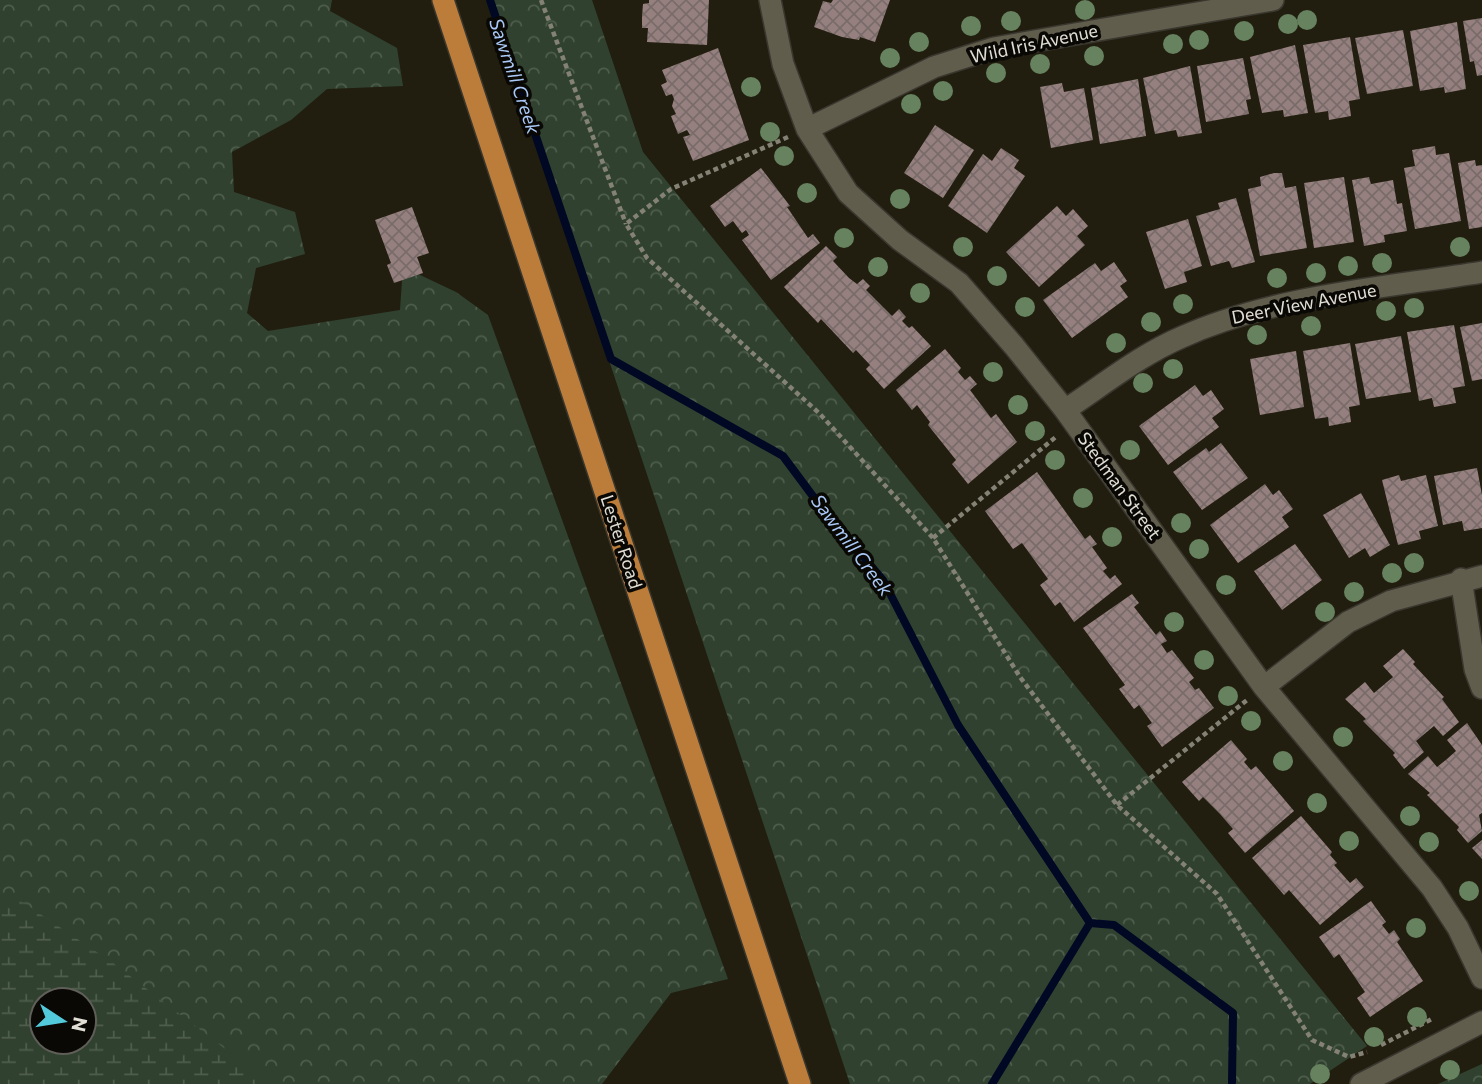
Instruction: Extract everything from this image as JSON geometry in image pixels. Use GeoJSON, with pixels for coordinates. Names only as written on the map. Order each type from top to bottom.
{"type":"FeatureCollection","features":[{"type":"Feature","properties":{"kind":"main road","name":"Lester Road"},"geometry":{"type":"LineString","coordinates":[[443,0],[800,1084]]}},
{"type":"Feature","properties":{"kind":"street","name":"Stedman Street"},"geometry":{"type":"LineString","coordinates":[[770,0],[782,64],[807,129],[848,194],[900,240],[959,283],[1069,416],[1264,687],[1432,888],[1458,928],[1482,978]]}},
{"type":"Feature","properties":{"kind":"street","name":"Wild Iris Avenue"},"geometry":{"type":"LineString","coordinates":[[807,129],[934,67],[994,48],[1273,0]]}},
{"type":"Feature","properties":{"kind":"street","name":"Deer View Avenue"},"geometry":{"type":"LineString","coordinates":[[1069,416],[1133,363],[1179,338],[1249,311],[1482,272]]}},
{"type":"Feature","properties":{"kind":"street"},"geometry":{"type":"LineString","coordinates":[[1264,687],[1348,622],[1391,601],[1461,579],[1482,576]]}},
{"type":"Feature","properties":{"kind":"street"},"geometry":{"type":"LineString","coordinates":[[1461,579],[1475,669],[1482,688]]}},
{"type":"Feature","properties":{"kind":"street"},"geometry":{"type":"LineString","coordinates":[[1361,1084],[1482,1022]]}},
{"type":"Feature","properties":{"kind":"path"},"geometry":{"type":"LineString","coordinates":[[541,0],[626,224],[647,258],[818,413],[933,538],[1020,677],[1117,806],[1217,894],[1312,1040],[1349,1057],[1365,1054],[1420,1024],[1445,1014]]}},
{"type":"Feature","properties":{"kind":"path"},"geometry":{"type":"LineString","coordinates":[[626,224],[671,189],[807,129]]}},
{"type":"Feature","properties":{"kind":"path"},"geometry":{"type":"LineString","coordinates":[[933,538],[1069,416]]}},
{"type":"Feature","properties":{"kind":"path"},"geometry":{"type":"LineString","coordinates":[[1117,806],[1264,687]]}},
{"type":"Feature","properties":{"kind":"green space"},"geometry":{"type":"Polygon","coordinates":[[[0,0],[332,0],[330,11],[397,48],[403,86],[327,89],[291,120],[232,152],[234,192],[295,212],[305,254],[256,268],[247,313],[268,331],[400,310],[403,267],[456,292],[488,315],[728,979],[671,993],[602,1084],[0,1084],[0,0]]]}},
{"type":"Feature","properties":{"kind":"green space"},"geometry":{"type":"Polygon","coordinates":[[[489,0],[592,0],[643,152],[1367,1046],[1310,1084],[850,1084],[489,0]]]}},
{"type":"Feature","properties":{"kind":"green space"},"geometry":{"type":"Polygon","coordinates":[[[0,896],[21,901],[113,963],[271,1084],[0,1084],[0,896]]]}},
{"type":"Feature","properties":{"kind":"green space"},"geometry":{"type":"Polygon","coordinates":[[[1482,1064],[1482,1084],[1438,1084],[1482,1064]]]}},
{"type":"Feature","properties":{"kind":"building"},"geometry":{"type":"Polygon","coordinates":[[[649,0],[709,0],[707,45],[647,42],[648,28],[642,28],[642,16],[643,4],[649,3],[649,0]]]}},
{"type":"Feature","properties":{"kind":"building"},"geometry":{"type":"Polygon","coordinates":[[[833,0],[890,0],[875,42],[860,37],[859,40],[842,37],[814,27],[823,1],[831,3],[833,0]]]}},
{"type":"Feature","properties":{"kind":"building"},"geometry":{"type":"Polygon","coordinates":[[[1482,18],[1482,75],[1477,76],[1474,61],[1470,62],[1463,21],[1482,18]]]}},
{"type":"Feature","properties":{"kind":"building"},"geometry":{"type":"Polygon","coordinates":[[[1457,22],[1466,89],[1445,93],[1444,87],[1420,91],[1410,31],[1457,22]]]}},
{"type":"Feature","properties":{"kind":"building"},"geometry":{"type":"Polygon","coordinates":[[[1403,30],[1413,86],[1367,94],[1355,38],[1403,30]]]}},
{"type":"Feature","properties":{"kind":"building"},"geometry":{"type":"Polygon","coordinates":[[[1350,37],[1360,99],[1349,101],[1351,116],[1329,120],[1328,111],[1315,113],[1303,45],[1350,37]]]}},
{"type":"Feature","properties":{"kind":"building"},"geometry":{"type":"Polygon","coordinates":[[[1295,45],[1308,113],[1284,117],[1283,110],[1262,113],[1250,57],[1295,45]]]}},
{"type":"Feature","properties":{"kind":"building"},"geometry":{"type":"Polygon","coordinates":[[[718,48],[749,140],[693,161],[683,137],[690,135],[687,130],[678,134],[671,116],[676,114],[672,106],[674,99],[672,94],[666,96],[661,85],[667,82],[662,70],[718,48]]]}},
{"type":"Feature","properties":{"kind":"building"},"geometry":{"type":"Polygon","coordinates":[[[1243,58],[1251,99],[1246,100],[1249,114],[1206,122],[1197,66],[1243,58]]]}},
{"type":"Feature","properties":{"kind":"building"},"geometry":{"type":"Polygon","coordinates":[[[1190,66],[1202,133],[1178,137],[1176,130],[1155,134],[1143,78],[1190,66]]]}},
{"type":"Feature","properties":{"kind":"building"},"geometry":{"type":"Polygon","coordinates":[[[1138,79],[1146,136],[1100,144],[1091,88],[1138,79]]]}},
{"type":"Feature","properties":{"kind":"building"},"geometry":{"type":"Polygon","coordinates":[[[1062,83],[1064,92],[1084,88],[1093,140],[1051,148],[1040,87],[1062,83]]]}},
{"type":"Feature","properties":{"kind":"building"},"geometry":{"type":"Polygon","coordinates":[[[935,125],[974,150],[943,198],[904,173],[935,125]]]}},
{"type":"Feature","properties":{"kind":"building"},"geometry":{"type":"Polygon","coordinates":[[[1435,146],[1436,155],[1449,153],[1461,221],[1415,229],[1404,168],[1415,166],[1412,150],[1435,146]]]}},
{"type":"Feature","properties":{"kind":"building"},"geometry":{"type":"Polygon","coordinates":[[[1001,148],[1019,160],[1014,168],[1025,176],[987,233],[948,206],[983,154],[992,161],[1001,148]]]}},
{"type":"Feature","properties":{"kind":"building"},"geometry":{"type":"Polygon","coordinates":[[[1475,160],[1476,166],[1482,165],[1482,227],[1469,229],[1458,163],[1475,160]]]}},
{"type":"Feature","properties":{"kind":"building"},"geometry":{"type":"Polygon","coordinates":[[[761,168],[790,206],[787,207],[808,238],[813,234],[820,243],[771,280],[742,240],[749,235],[746,230],[742,233],[733,221],[725,227],[710,206],[761,168]]]}},
{"type":"Feature","properties":{"kind":"building"},"geometry":{"type":"Polygon","coordinates":[[[1282,173],[1285,188],[1296,186],[1307,248],[1260,256],[1248,189],[1261,186],[1260,177],[1282,173]]]}},
{"type":"Feature","properties":{"kind":"building"},"geometry":{"type":"Polygon","coordinates":[[[1344,177],[1354,242],[1314,248],[1304,183],[1344,177]]]}},
{"type":"Feature","properties":{"kind":"building"},"geometry":{"type":"Polygon","coordinates":[[[1369,177],[1371,184],[1393,180],[1397,204],[1402,203],[1407,231],[1384,235],[1385,242],[1364,246],[1352,180],[1369,177]]]}},
{"type":"Feature","properties":{"kind":"building"},"geometry":{"type":"Polygon","coordinates":[[[1236,198],[1255,262],[1232,268],[1229,261],[1211,266],[1196,216],[1220,209],[1218,203],[1236,198]]]}},
{"type":"Feature","properties":{"kind":"building"},"geometry":{"type":"Polygon","coordinates":[[[1057,206],[1066,216],[1073,209],[1088,226],[1077,236],[1085,245],[1039,287],[1006,252],[1057,206]]]}},
{"type":"Feature","properties":{"kind":"building"},"geometry":{"type":"Polygon","coordinates":[[[412,207],[429,253],[417,257],[423,273],[394,283],[387,265],[391,263],[375,220],[412,207]]]}},
{"type":"Feature","properties":{"kind":"building"},"geometry":{"type":"Polygon","coordinates":[[[1188,219],[1202,266],[1184,272],[1187,282],[1165,289],[1146,232],[1188,219]]]}},
{"type":"Feature","properties":{"kind":"building"},"geometry":{"type":"Polygon","coordinates":[[[826,246],[837,257],[833,261],[849,278],[857,284],[863,279],[870,286],[866,290],[892,316],[899,309],[906,317],[902,321],[909,328],[912,326],[931,346],[884,389],[866,369],[870,365],[856,350],[853,353],[821,319],[818,323],[784,287],[826,246]]]}},
{"type":"Feature","properties":{"kind":"building"},"geometry":{"type":"Polygon","coordinates":[[[1114,262],[1127,281],[1120,286],[1128,297],[1072,338],[1043,300],[1095,263],[1101,271],[1114,262]]]}},
{"type":"Feature","properties":{"kind":"building"},"geometry":{"type":"Polygon","coordinates":[[[1482,323],[1482,379],[1472,381],[1460,327],[1482,323]]]}},
{"type":"Feature","properties":{"kind":"building"},"geometry":{"type":"Polygon","coordinates":[[[1454,325],[1465,386],[1453,388],[1456,403],[1434,407],[1432,398],[1419,401],[1407,332],[1454,325]]]}},
{"type":"Feature","properties":{"kind":"building"},"geometry":{"type":"Polygon","coordinates":[[[1401,336],[1411,392],[1366,399],[1355,344],[1401,336]]]}},
{"type":"Feature","properties":{"kind":"building"},"geometry":{"type":"Polygon","coordinates":[[[1350,343],[1360,405],[1349,407],[1351,422],[1329,426],[1328,417],[1315,419],[1303,351],[1350,343]]]}},
{"type":"Feature","properties":{"kind":"building"},"geometry":{"type":"Polygon","coordinates":[[[945,349],[961,368],[958,372],[965,380],[970,376],[977,384],[970,390],[991,418],[996,414],[1017,442],[968,484],[952,464],[956,460],[928,425],[930,422],[917,405],[912,410],[896,390],[945,349]]]}},
{"type":"Feature","properties":{"kind":"building"},"geometry":{"type":"Polygon","coordinates":[[[1296,351],[1304,407],[1260,415],[1250,359],[1296,351]]]}},
{"type":"Feature","properties":{"kind":"building"},"geometry":{"type":"Polygon","coordinates":[[[1195,385],[1203,396],[1211,390],[1224,409],[1212,418],[1219,427],[1168,465],[1139,426],[1195,385]]]}},
{"type":"Feature","properties":{"kind":"building"},"geometry":{"type":"Polygon","coordinates":[[[1221,443],[1248,478],[1202,510],[1173,472],[1206,448],[1209,452],[1221,443]]]}},
{"type":"Feature","properties":{"kind":"building"},"geometry":{"type":"Polygon","coordinates":[[[1477,468],[1482,495],[1482,528],[1464,531],[1462,521],[1443,525],[1434,476],[1477,468]]]}},
{"type":"Feature","properties":{"kind":"building"},"geometry":{"type":"Polygon","coordinates":[[[1037,472],[1085,539],[1090,535],[1097,544],[1092,547],[1107,568],[1103,571],[1110,579],[1115,575],[1122,584],[1074,622],[1060,602],[1055,606],[1040,585],[1048,579],[1022,543],[1013,549],[985,511],[1037,472]]]}},
{"type":"Feature","properties":{"kind":"building"},"geometry":{"type":"Polygon","coordinates":[[[1399,475],[1401,481],[1426,475],[1438,526],[1419,531],[1421,539],[1398,545],[1382,480],[1399,475]]]}},
{"type":"Feature","properties":{"kind":"building"},"geometry":{"type":"Polygon","coordinates":[[[1265,484],[1273,495],[1279,490],[1293,509],[1282,517],[1289,527],[1238,563],[1210,525],[1265,484]]]}},
{"type":"Feature","properties":{"kind":"building"},"geometry":{"type":"Polygon","coordinates":[[[1361,493],[1390,545],[1370,557],[1365,548],[1349,558],[1323,515],[1361,493]]]}},
{"type":"Feature","properties":{"kind":"building"},"geometry":{"type":"Polygon","coordinates":[[[1295,544],[1322,580],[1282,610],[1254,571],[1295,544]]]}},
{"type":"Feature","properties":{"kind":"building"},"geometry":{"type":"Polygon","coordinates":[[[1132,594],[1139,603],[1134,607],[1156,635],[1160,631],[1167,641],[1161,644],[1167,653],[1172,650],[1194,678],[1189,682],[1195,690],[1199,688],[1214,708],[1162,747],[1147,726],[1152,723],[1139,705],[1134,709],[1119,689],[1125,685],[1083,628],[1132,594]]]}},
{"type":"Feature","properties":{"kind":"building"},"geometry":{"type":"Polygon","coordinates":[[[1403,649],[1415,662],[1413,664],[1444,697],[1442,699],[1459,722],[1443,736],[1434,726],[1416,741],[1424,752],[1404,769],[1393,755],[1395,753],[1345,699],[1365,682],[1374,693],[1393,677],[1383,666],[1403,649]]]}},
{"type":"Feature","properties":{"kind":"building"},"geometry":{"type":"Polygon","coordinates":[[[1467,723],[1482,745],[1482,813],[1479,815],[1482,831],[1468,843],[1457,830],[1459,827],[1427,795],[1430,793],[1408,774],[1428,756],[1437,767],[1447,759],[1456,751],[1447,740],[1467,723]]]}},
{"type":"Feature","properties":{"kind":"building"},"geometry":{"type":"Polygon","coordinates":[[[1231,740],[1247,759],[1244,762],[1251,770],[1256,766],[1294,811],[1245,853],[1228,833],[1233,829],[1220,814],[1203,797],[1199,801],[1182,782],[1231,740]]]}},
{"type":"Feature","properties":{"kind":"building"},"geometry":{"type":"Polygon","coordinates":[[[1301,816],[1332,852],[1330,855],[1337,863],[1334,865],[1350,883],[1356,878],[1364,887],[1320,925],[1289,890],[1284,895],[1252,858],[1301,816]]]}},
{"type":"Feature","properties":{"kind":"building"},"geometry":{"type":"Polygon","coordinates":[[[1482,840],[1482,859],[1472,848],[1482,840]]]}},
{"type":"Feature","properties":{"kind":"building"},"geometry":{"type":"Polygon","coordinates":[[[1371,901],[1386,922],[1382,925],[1389,934],[1394,930],[1400,939],[1397,942],[1423,981],[1370,1017],[1357,998],[1365,992],[1339,954],[1334,958],[1319,937],[1371,901]]]}},
{"type":"Feature","properties":{"kind":"waterway","name":"Sawmill Creek"},"geometry":{"type":"LineString","coordinates":[[490,0],[611,359],[783,456],[821,507],[883,580],[958,725],[1090,923],[1114,925],[1233,1013],[1232,1082]]}},
{"type":"Feature","properties":{"kind":"waterway"},"geometry":{"type":"LineString","coordinates":[[992,1084],[1090,923]]}}]}
